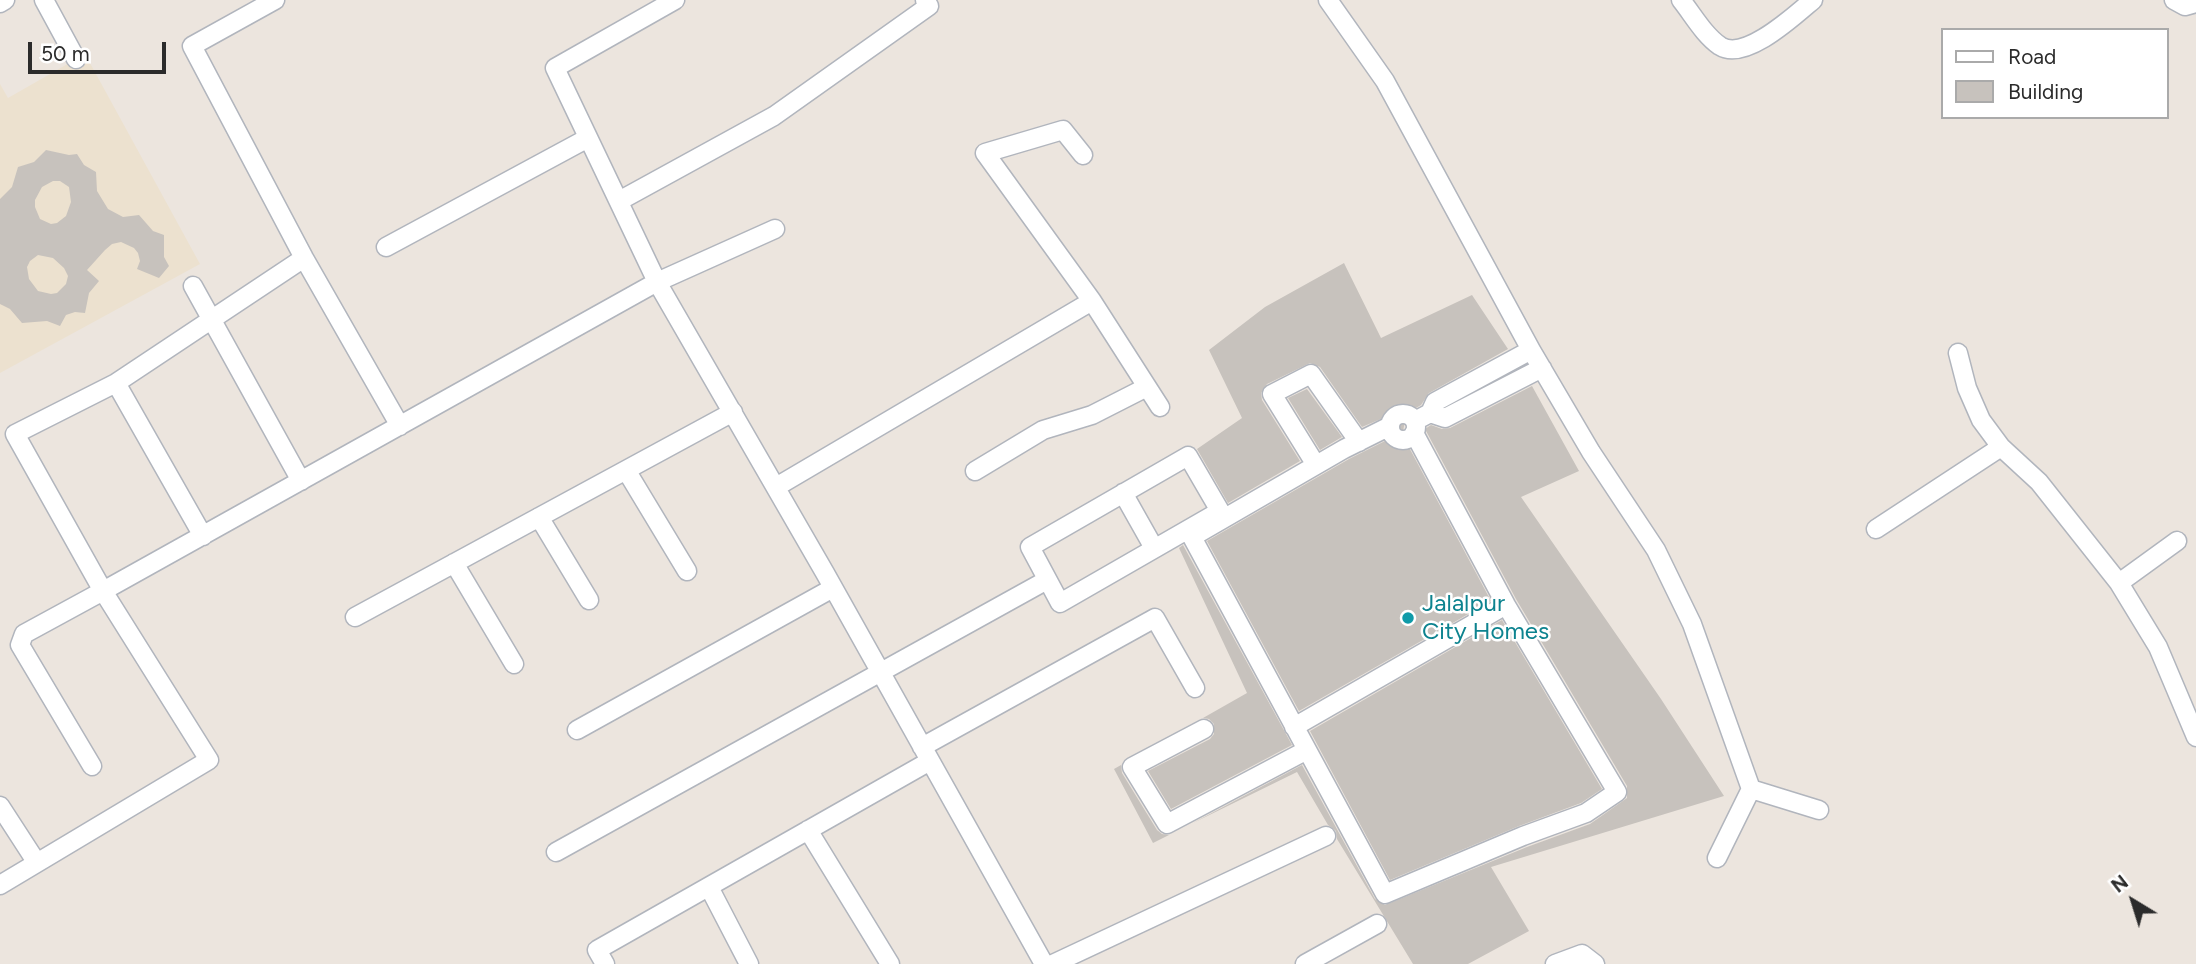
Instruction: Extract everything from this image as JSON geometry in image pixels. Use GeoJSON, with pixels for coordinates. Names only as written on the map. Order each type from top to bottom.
{"type":"FeatureCollection","features":[{"type":"Feature","properties":{"kind":"street"},"geometry":{"type":"LineString","coordinates":[[0,3],[5,0]]}},
{"type":"Feature","properties":{"kind":"street"},"geometry":{"type":"LineString","coordinates":[[44,0],[76,59]]}},
{"type":"Feature","properties":{"kind":"street"},"geometry":{"type":"LineString","coordinates":[[275,0],[191,46],[304,258],[400,426]]}},
{"type":"Feature","properties":{"kind":"street"},"geometry":{"type":"LineString","coordinates":[[675,0],[555,68],[657,282],[776,487],[1044,964]]}},
{"type":"Feature","properties":{"kind":"street"},"geometry":{"type":"LineString","coordinates":[[619,201],[774,116],[929,6],[925,0]]}},
{"type":"Feature","properties":{"kind":"street"},"geometry":{"type":"LineString","coordinates":[[1328,0],[1385,81],[1531,350],[1591,452],[1657,550],[1692,624],[1751,789],[1717,858]]}},
{"type":"Feature","properties":{"kind":"street"},"geometry":{"type":"LineString","coordinates":[[1681,0],[1711,39],[1723,48],[1733,50],[1755,42],[1783,25],[1813,0]]}},
{"type":"Feature","properties":{"kind":"street"},"geometry":{"type":"LineString","coordinates":[[2174,0],[2185,6],[2196,3]]}},
{"type":"Feature","properties":{"kind":"street"},"geometry":{"type":"LineString","coordinates":[[1083,155],[1063,130],[985,153],[1092,301],[1160,407]]}},
{"type":"Feature","properties":{"kind":"street"},"geometry":{"type":"LineString","coordinates":[[386,247],[588,138]]}},
{"type":"Feature","properties":{"kind":"street"},"geometry":{"type":"LineString","coordinates":[[92,766],[20,645],[24,634],[657,282],[775,229]]}},
{"type":"Feature","properties":{"kind":"street"},"geometry":{"type":"LineString","coordinates":[[0,885],[209,760],[103,591],[15,434],[116,383],[304,258]]}},
{"type":"Feature","properties":{"kind":"street"},"geometry":{"type":"LineString","coordinates":[[192,286],[301,481]]}},
{"type":"Feature","properties":{"kind":"street"},"geometry":{"type":"LineString","coordinates":[[776,487],[1092,301]]}},
{"type":"Feature","properties":{"kind":"street"},"geometry":{"type":"LineString","coordinates":[[1420,422],[1506,605],[1617,792],[1586,813],[1523,836],[1385,894],[1192,537],[1316,465],[1390,426],[1392,434],[1399,439],[1408,438],[1420,422],[1435,402],[1531,350]]}},
{"type":"Feature","properties":{"kind":"street"},"geometry":{"type":"LineString","coordinates":[[1958,353],[1967,388],[1981,420],[2001,447],[2039,482],[2119,583],[2158,647],[2196,737]]}},
{"type":"Feature","properties":{"kind":"street"},"geometry":{"type":"LineString","coordinates":[[1420,422],[1445,418],[1542,368]]}},
{"type":"Feature","properties":{"kind":"street"},"geometry":{"type":"LineString","coordinates":[[1316,465],[1272,394],[1311,374],[1359,442]]}},
{"type":"Feature","properties":{"kind":"street"},"geometry":{"type":"LineString","coordinates":[[116,383],[203,536]]}},
{"type":"Feature","properties":{"kind":"street"},"geometry":{"type":"LineString","coordinates":[[975,471],[1043,430],[1092,415],[1147,387]]}},
{"type":"Feature","properties":{"kind":"street"},"geometry":{"type":"LineString","coordinates":[[355,617],[733,412]]}},
{"type":"Feature","properties":{"kind":"street"},"geometry":{"type":"LineString","coordinates":[[1876,529],[2001,447]]}},
{"type":"Feature","properties":{"kind":"street"},"geometry":{"type":"LineString","coordinates":[[1188,456],[1220,511],[1060,603],[1030,547],[1123,493],[1188,456]]}},
{"type":"Feature","properties":{"kind":"street"},"geometry":{"type":"LineString","coordinates":[[626,470],[687,571]]}},
{"type":"Feature","properties":{"kind":"street"},"geometry":{"type":"LineString","coordinates":[[1123,493],[1154,548]]}},
{"type":"Feature","properties":{"kind":"street"},"geometry":{"type":"LineString","coordinates":[[539,517],[589,600]]}},
{"type":"Feature","properties":{"kind":"street"},"geometry":{"type":"LineString","coordinates":[[2119,583],[2177,541]]}},
{"type":"Feature","properties":{"kind":"street"},"geometry":{"type":"LineString","coordinates":[[454,563],[514,664]]}},
{"type":"Feature","properties":{"kind":"street"},"geometry":{"type":"LineString","coordinates":[[555,852],[1047,580]]}},
{"type":"Feature","properties":{"kind":"street"},"geometry":{"type":"LineString","coordinates":[[577,730],[833,588]]}},
{"type":"Feature","properties":{"kind":"street"},"geometry":{"type":"LineString","coordinates":[[1294,727],[1506,605]]}},
{"type":"Feature","properties":{"kind":"street"},"geometry":{"type":"LineString","coordinates":[[605,964],[597,950],[808,830],[926,754],[1155,618],[1195,688]]}},
{"type":"Feature","properties":{"kind":"street"},"geometry":{"type":"LineString","coordinates":[[1204,729],[1132,767],[1167,824],[1307,750]]}},
{"type":"Feature","properties":{"kind":"street"},"geometry":{"type":"LineString","coordinates":[[1751,789],[1819,810]]}},
{"type":"Feature","properties":{"kind":"street"},"geometry":{"type":"LineString","coordinates":[[0,806],[37,863]]}},
{"type":"Feature","properties":{"kind":"street"},"geometry":{"type":"LineString","coordinates":[[808,830],[890,964]]}},
{"type":"Feature","properties":{"kind":"street"},"geometry":{"type":"LineString","coordinates":[[1053,964],[1326,836]]}},
{"type":"Feature","properties":{"kind":"street"},"geometry":{"type":"LineString","coordinates":[[709,887],[749,964]]}},
{"type":"Feature","properties":{"kind":"street"},"geometry":{"type":"LineString","coordinates":[[1305,964],[1377,924]]}},
{"type":"Feature","properties":{"kind":"street"},"geometry":{"type":"LineString","coordinates":[[1555,964],[1582,954],[1595,964]]}},
{"type":"Feature","properties":{"kind":"shaded area"},"geometry":{"type":"Polygon","coordinates":[[[85,54],[200,264],[0,373],[0,84],[8,98],[85,54]]]}},
{"type":"Feature","properties":{"kind":"building"},"geometry":{"type":"Polygon","coordinates":[[[46,150],[77,154],[84,165],[96,172],[97,191],[108,209],[123,217],[139,215],[153,231],[164,235],[164,257],[169,266],[159,278],[137,269],[140,261],[138,253],[121,242],[112,244],[87,270],[99,281],[89,293],[85,313],[66,315],[60,326],[47,321],[22,323],[10,309],[0,304],[0,199],[12,187],[18,167],[34,162],[46,150]],[[53,181],[42,187],[35,200],[40,219],[51,224],[66,216],[71,202],[69,187],[60,181],[53,181]],[[38,255],[27,267],[29,279],[38,291],[57,293],[66,284],[68,276],[64,268],[53,258],[38,255]]]}},
{"type":"Feature","properties":{"kind":"building"},"geometry":{"type":"Polygon","coordinates":[[[1344,263],[1381,338],[1472,295],[1508,349],[1429,393],[1421,405],[1406,414],[1403,432],[1491,601],[1299,711],[1207,541],[1349,459],[1395,436],[1400,432],[1400,422],[1396,416],[1390,415],[1362,427],[1320,367],[1310,363],[1267,384],[1261,393],[1262,400],[1300,461],[1228,503],[1197,449],[1242,418],[1209,350],[1265,307],[1344,263]]]}},
{"type":"Feature","properties":{"kind":"building"},"geometry":{"type":"Polygon","coordinates":[[[1532,386],[1579,471],[1521,497],[1661,699],[1724,796],[1491,867],[1529,931],[1468,964],[1413,964],[1337,839],[1336,831],[1328,825],[1297,772],[1193,823],[1302,765],[1375,899],[1385,905],[1590,824],[1627,798],[1627,786],[1516,599],[1425,429],[1431,425],[1442,429],[1450,428],[1532,386]]]}},
{"type":"Feature","properties":{"kind":"building"},"geometry":{"type":"Polygon","coordinates":[[[1307,389],[1342,437],[1320,450],[1288,398],[1307,389]]]}},
{"type":"Feature","properties":{"kind":"building"},"geometry":{"type":"Polygon","coordinates":[[[1183,545],[1292,745],[1171,809],[1148,771],[1210,739],[1214,734],[1214,724],[1203,718],[1247,693],[1179,548],[1183,545]]]}},
{"type":"Feature","properties":{"kind":"building"},"geometry":{"type":"Polygon","coordinates":[[[1502,620],[1602,789],[1581,803],[1390,880],[1310,731],[1502,620]]]}},
{"type":"Feature","properties":{"kind":"building"},"geometry":{"type":"Polygon","coordinates":[[[1121,765],[1122,773],[1157,830],[1169,835],[1153,843],[1114,769],[1121,765]]]}},
{"type":"Feature","properties":{"kind":"place","name":"Jalalpur City Homes"},"geometry":{"type":"Point","coordinates":[1408,618]}}]}
